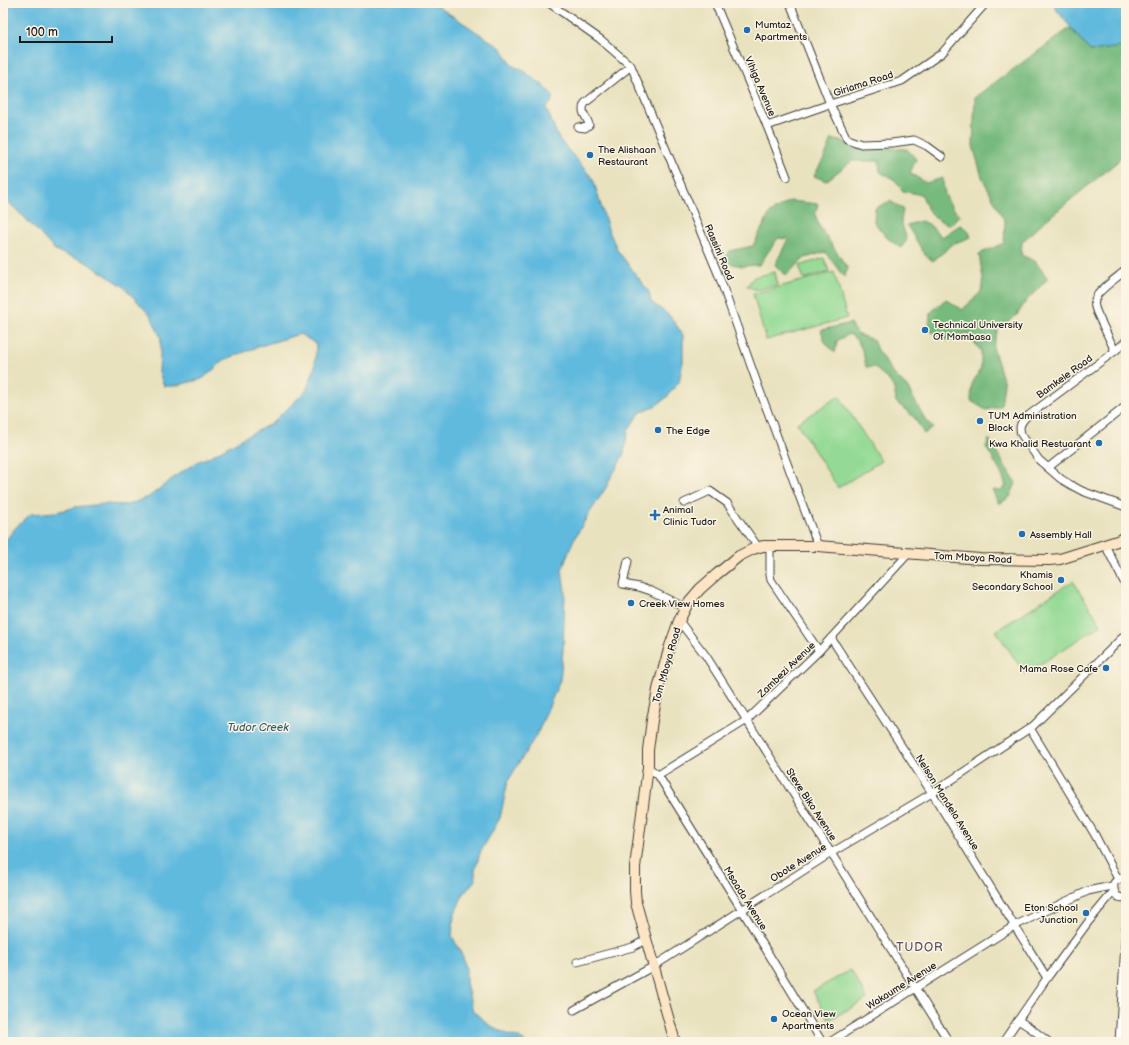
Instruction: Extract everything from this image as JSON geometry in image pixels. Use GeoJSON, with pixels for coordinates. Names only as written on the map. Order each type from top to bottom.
{"type":"FeatureCollection","features":[{"type":"Feature","properties":{"kind":"main road","name":"Tom Mboya Road"},"geometry":{"type":"LineString","coordinates":[[675,1042],[636,903],[635,867],[648,767],[648,750],[659,685],[679,621],[686,608],[700,589],[739,556],[758,547],[818,546],[980,559],[1049,560],[1060,559],[1126,537]]}},
{"type":"Feature","properties":{"kind":"street","name":"Rassini Road"},"geometry":{"type":"LineString","coordinates":[[549,3],[600,39],[631,66],[720,276],[757,383],[818,546]]}},
{"type":"Feature","properties":{"kind":"street","name":"Vihiga Avenue"},"geometry":{"type":"LineString","coordinates":[[714,3],[767,126],[787,177]]}},
{"type":"Feature","properties":{"kind":"street"},"geometry":{"type":"LineString","coordinates":[[790,3],[830,104],[847,139],[861,144],[892,144],[914,140],[927,146],[942,158]]}},
{"type":"Feature","properties":{"kind":"street","name":"Giriama Road"},"geometry":{"type":"LineString","coordinates":[[767,126],[902,81],[942,53],[986,3]]}},
{"type":"Feature","properties":{"kind":"street"},"geometry":{"type":"LineString","coordinates":[[578,127],[585,128],[590,123],[582,110],[585,104],[631,66]]}},
{"type":"Feature","properties":{"kind":"street"},"geometry":{"type":"LineString","coordinates":[[1115,351],[1096,313],[1095,301],[1098,293],[1126,270]]}},
{"type":"Feature","properties":{"kind":"street","name":"Bamkele Road"},"geometry":{"type":"LineString","coordinates":[[1049,468],[1039,460],[1021,434],[1019,429],[1020,424],[1024,418],[1115,351],[1126,341]]}},
{"type":"Feature","properties":{"kind":"street"},"geometry":{"type":"LineString","coordinates":[[1126,406],[1049,468],[1071,485],[1126,508]]}},
{"type":"Feature","properties":{"kind":"street"},"geometry":{"type":"LineString","coordinates":[[684,503],[710,491],[727,503],[758,547]]}},
{"type":"Feature","properties":{"kind":"street"},"geometry":{"type":"LineString","coordinates":[[1105,545],[1126,586]]}},
{"type":"Feature","properties":{"kind":"street"},"geometry":{"type":"LineString","coordinates":[[770,546],[771,580],[819,651]]}},
{"type":"Feature","properties":{"kind":"street","name":"Zambezi Avenue"},"geometry":{"type":"LineString","coordinates":[[658,775],[747,720],[819,651],[909,553]]}},
{"type":"Feature","properties":{"kind":"street"},"geometry":{"type":"LineString","coordinates":[[628,561],[623,584],[651,591],[686,608]]}},
{"type":"Feature","properties":{"kind":"street","name":"Steve Biko Avenue"},"geometry":{"type":"LineString","coordinates":[[679,621],[706,656],[949,1042]]}},
{"type":"Feature","properties":{"kind":"street","name":"Obote Avenue"},"geometry":{"type":"LineString","coordinates":[[574,1010],[654,966],[831,853],[932,793],[1033,726],[1126,634]]}},
{"type":"Feature","properties":{"kind":"street","name":"Nelson Mandela Avenue"},"geometry":{"type":"LineString","coordinates":[[831,638],[932,793],[1047,978]]}},
{"type":"Feature","properties":{"kind":"street"},"geometry":{"type":"LineString","coordinates":[[1003,1042],[1047,978],[1114,888],[1114,883],[1124,879],[1095,835],[1030,728]]}},
{"type":"Feature","properties":{"kind":"street","name":"Msaada Avenue"},"geometry":{"type":"LineString","coordinates":[[648,767],[658,775],[822,1042]]}},
{"type":"Feature","properties":{"kind":"street","name":"Wakaume Avenue"},"geometry":{"type":"LineString","coordinates":[[830,1042],[1014,926],[1088,891],[1097,888],[1114,888]]}},
{"type":"Feature","properties":{"kind":"street"},"geometry":{"type":"LineString","coordinates":[[1114,888],[1117,896],[1125,899]]}},
{"type":"Feature","properties":{"kind":"street"},"geometry":{"type":"LineString","coordinates":[[1119,1042],[1123,1028],[1126,927]]}},
{"type":"Feature","properties":{"kind":"street"},"geometry":{"type":"LineString","coordinates":[[577,962],[633,947],[647,939]]}},
{"type":"Feature","properties":{"kind":"street"},"geometry":{"type":"LineString","coordinates":[[1018,1020],[1049,1042]]}},
{"type":"Feature","properties":{"kind":"green space"},"geometry":{"type":"Polygon","coordinates":[[[1070,28],[1090,51],[1126,45],[1126,148],[1117,162],[1041,224],[1022,242],[1021,255],[1035,261],[1048,279],[1026,301],[1017,315],[998,329],[993,347],[1004,383],[1001,406],[986,410],[971,401],[972,384],[981,368],[981,351],[967,333],[949,341],[929,330],[930,313],[946,299],[962,310],[981,292],[983,279],[979,254],[1004,243],[1005,222],[982,177],[973,146],[975,97],[1070,28]]]}},
{"type":"Feature","properties":{"kind":"green space"},"geometry":{"type":"Polygon","coordinates":[[[832,139],[869,146],[907,149],[916,159],[910,173],[926,183],[943,178],[947,198],[952,207],[960,216],[950,225],[938,220],[928,210],[922,195],[903,191],[895,180],[880,172],[879,161],[852,161],[826,181],[814,176],[832,139]]]}},
{"type":"Feature","properties":{"kind":"green space"},"geometry":{"type":"Polygon","coordinates":[[[790,201],[818,204],[815,214],[819,226],[848,269],[844,277],[825,252],[805,258],[786,275],[775,265],[788,239],[778,238],[759,265],[742,266],[723,262],[729,251],[753,246],[770,213],[790,201]]]}},
{"type":"Feature","properties":{"kind":"green space"},"geometry":{"type":"Polygon","coordinates":[[[890,201],[903,209],[901,221],[907,240],[901,248],[887,238],[874,222],[875,208],[890,201]]]}},
{"type":"Feature","properties":{"kind":"green space"},"geometry":{"type":"Polygon","coordinates":[[[921,221],[929,224],[942,237],[960,225],[968,230],[971,237],[953,244],[933,261],[925,255],[907,225],[921,221]]]}},
{"type":"Feature","properties":{"kind":"green space"},"geometry":{"type":"Polygon","coordinates":[[[824,258],[829,271],[804,279],[799,266],[824,258]]]}},
{"type":"Feature","properties":{"kind":"green space"},"geometry":{"type":"Polygon","coordinates":[[[775,272],[778,285],[757,290],[747,286],[754,277],[775,272]]]}},
{"type":"Feature","properties":{"kind":"green space"},"geometry":{"type":"Polygon","coordinates":[[[834,272],[847,318],[766,340],[753,294],[834,272]]]}},
{"type":"Feature","properties":{"kind":"green space"},"geometry":{"type":"Polygon","coordinates":[[[851,323],[857,334],[873,340],[877,350],[894,374],[907,387],[925,419],[933,428],[924,434],[914,417],[896,402],[894,390],[890,382],[874,367],[866,367],[861,348],[853,337],[849,334],[837,341],[835,353],[825,342],[821,330],[851,323]]]}},
{"type":"Feature","properties":{"kind":"green space"},"geometry":{"type":"Polygon","coordinates":[[[839,396],[881,461],[838,488],[797,423],[839,396]]]}},
{"type":"Feature","properties":{"kind":"green space"},"geometry":{"type":"Polygon","coordinates":[[[989,439],[1016,483],[1010,497],[999,504],[992,490],[1000,491],[1006,486],[1001,473],[986,447],[989,439]]]}},
{"type":"Feature","properties":{"kind":"green space"},"geometry":{"type":"Polygon","coordinates":[[[1073,581],[1101,625],[1025,674],[996,631],[1073,581]]]}},
{"type":"Feature","properties":{"kind":"green space"},"geometry":{"type":"Polygon","coordinates":[[[851,970],[867,999],[829,1020],[813,991],[851,970]]]}},
{"type":"Feature","properties":{"kind":"water","name":"Tudor Creek"},"geometry":{"type":"Polygon","coordinates":[[[3,3],[433,3],[501,48],[513,66],[521,69],[545,87],[553,96],[551,103],[546,108],[559,139],[593,179],[608,229],[618,251],[649,292],[651,302],[670,316],[683,335],[683,362],[679,382],[666,398],[654,407],[641,412],[634,421],[628,431],[624,453],[617,467],[573,541],[562,570],[565,591],[563,651],[560,680],[538,732],[508,781],[500,818],[480,853],[475,870],[475,880],[463,895],[454,915],[452,936],[463,957],[466,969],[466,983],[473,1011],[489,1025],[525,1042],[3,1042],[3,544],[16,527],[31,514],[56,512],[75,507],[104,504],[127,505],[149,497],[177,475],[199,461],[271,424],[306,391],[315,367],[316,344],[300,334],[260,346],[224,360],[202,379],[174,386],[164,386],[159,372],[161,338],[151,316],[123,286],[84,261],[56,251],[3,197],[3,3]]]}},
{"type":"Feature","properties":{"kind":"water"},"geometry":{"type":"Polygon","coordinates":[[[1054,3],[1126,3],[1126,45],[1090,51],[1055,8],[1054,3]]]}},
{"type":"Feature","properties":{"kind":"place","name":"Mumtaz Apartments"},"geometry":{"type":"Point","coordinates":[747,30]}},
{"type":"Feature","properties":{"kind":"place","name":"The Alishaan Restaurant"},"geometry":{"type":"Point","coordinates":[590,155]}},
{"type":"Feature","properties":{"kind":"place","name":"Technical University Of Mombasa"},"geometry":{"type":"Point","coordinates":[925,330]}},
{"type":"Feature","properties":{"kind":"place","name":"TUM Administration Block"},"geometry":{"type":"Point","coordinates":[980,421]}},
{"type":"Feature","properties":{"kind":"place","name":"The Edge"},"geometry":{"type":"Point","coordinates":[658,430]}},
{"type":"Feature","properties":{"kind":"place","name":"Kwa Khalid Restuarant"},"geometry":{"type":"Point","coordinates":[1099,443]}},
{"type":"Feature","properties":{"kind":"place","name":"Animal Clinic Tudor"},"geometry":{"type":"Point","coordinates":[655,515]}},
{"type":"Feature","properties":{"kind":"place","name":"Assembly Hall"},"geometry":{"type":"Point","coordinates":[1022,534]}},
{"type":"Feature","properties":{"kind":"place","name":"Khamis Secondary School"},"geometry":{"type":"Point","coordinates":[1061,580]}},
{"type":"Feature","properties":{"kind":"place","name":"Creek View Homes"},"geometry":{"type":"Point","coordinates":[631,603]}},
{"type":"Feature","properties":{"kind":"place","name":"Mama Rose Cafe"},"geometry":{"type":"Point","coordinates":[1106,668]}},
{"type":"Feature","properties":{"kind":"place","name":"Eton School Junction"},"geometry":{"type":"Point","coordinates":[1086,913]}},
{"type":"Feature","properties":{"kind":"place","name":"Ocean View Apartments"},"geometry":{"type":"Point","coordinates":[774,1019]}},
{"type":"Feature","properties":{"kind":"district","name":"TUDOR"},"geometry":{"type":"Point","coordinates":[920,947]}}]}
